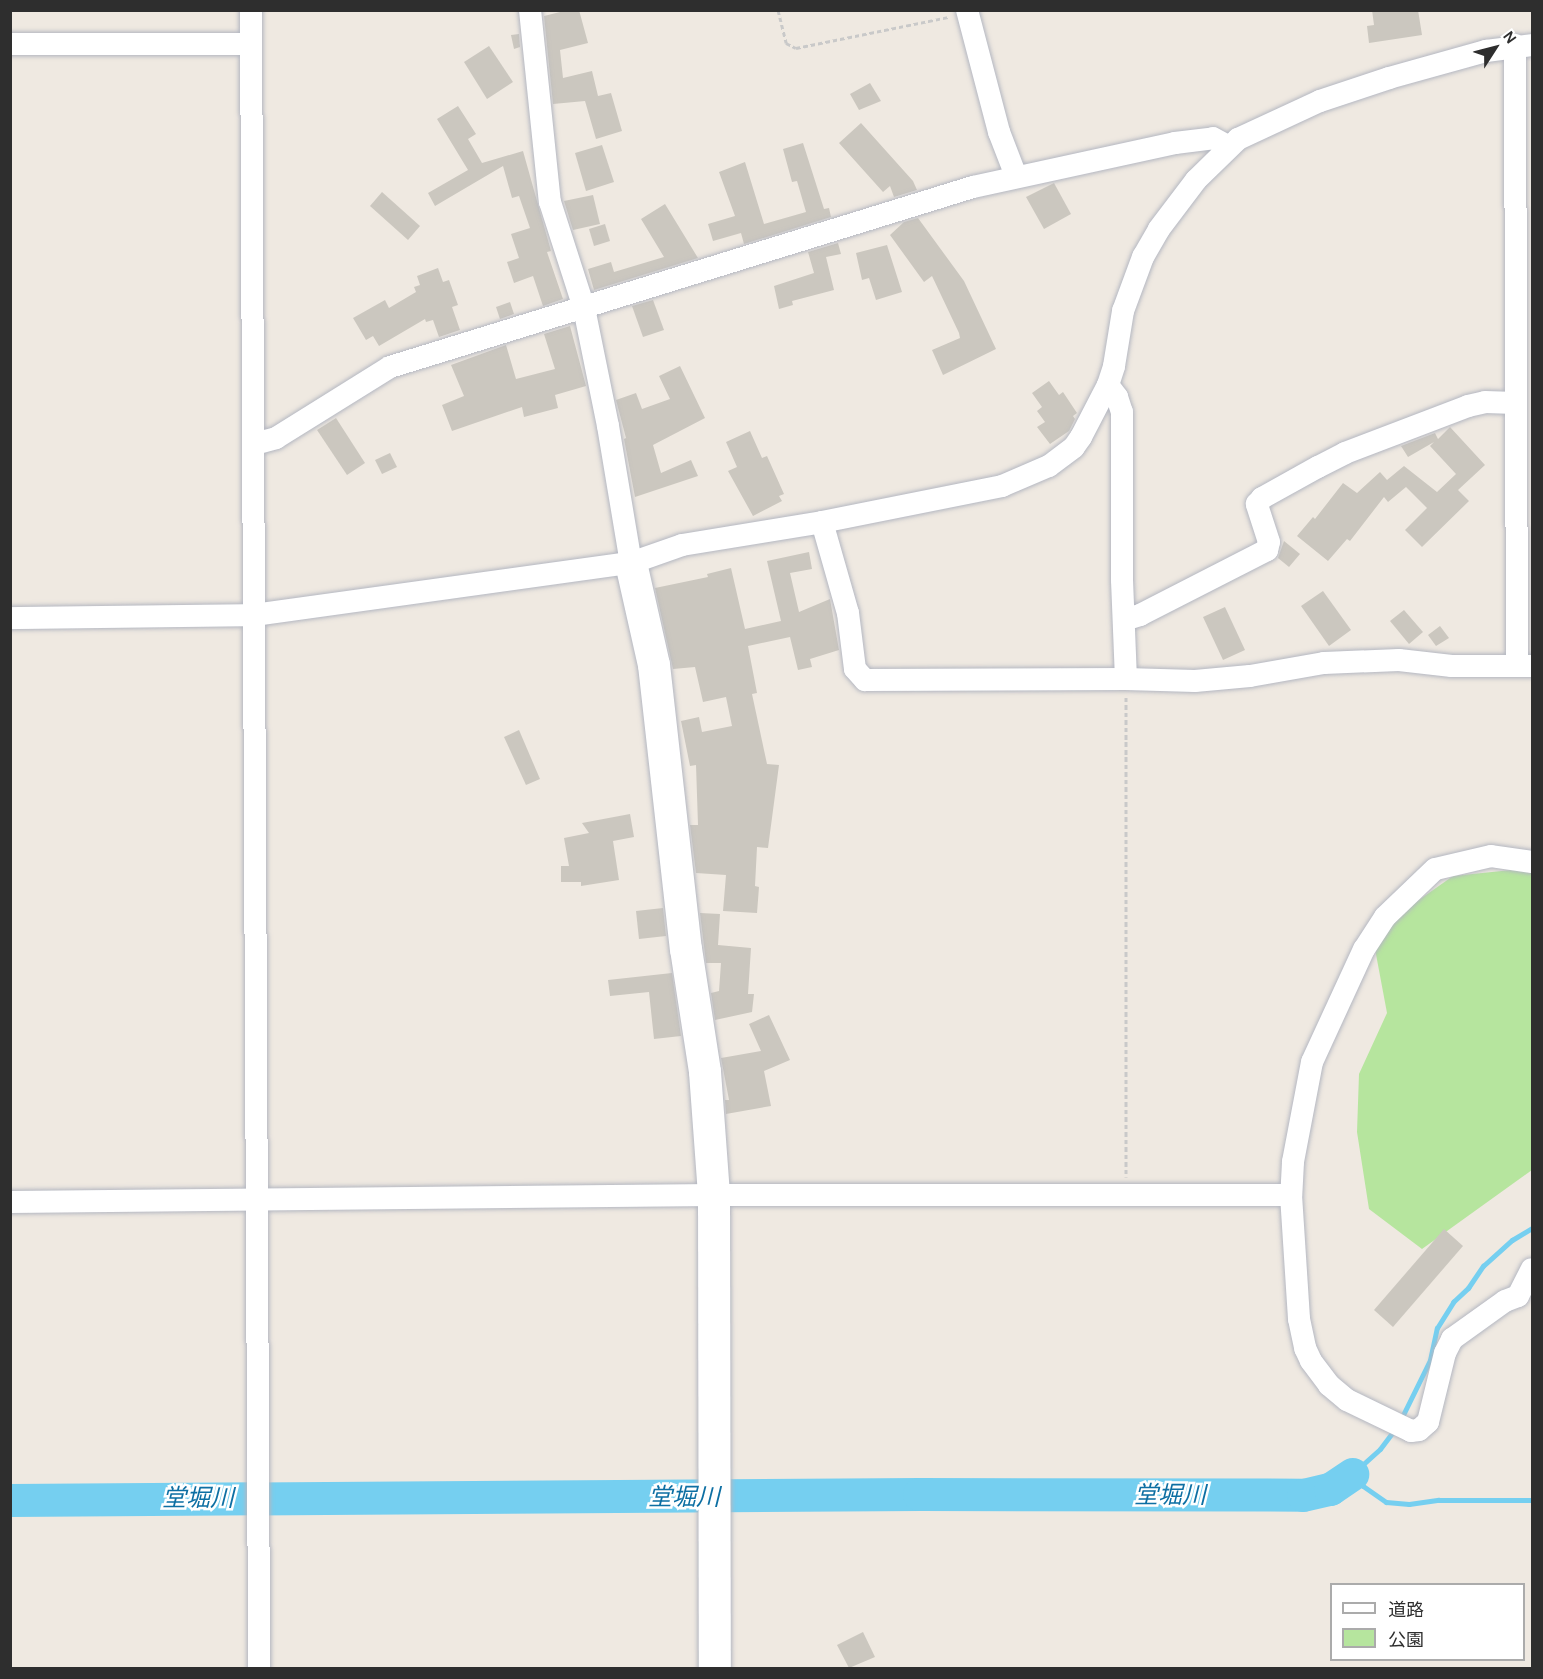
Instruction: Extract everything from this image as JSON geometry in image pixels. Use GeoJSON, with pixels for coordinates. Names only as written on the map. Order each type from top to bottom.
{"type":"FeatureCollection","features":[{"type":"Feature","properties":{"kind":"street"},"geometry":{"type":"LineString","coordinates":[[251,10],[259,1668]]}},
{"type":"Feature","properties":{"kind":"street"},"geometry":{"type":"LineString","coordinates":[[530,10],[550,202],[584,308],[608,426],[631,563],[654,666],[686,949],[705,1072],[714,1195],[715,1668]]}},
{"type":"Feature","properties":{"kind":"street"},"geometry":{"type":"LineString","coordinates":[[967,12],[999,132],[1016,176]]}},
{"type":"Feature","properties":{"kind":"street"},"geometry":{"type":"LineString","coordinates":[[10,44],[251,44]]}},
{"type":"Feature","properties":{"kind":"street"},"geometry":{"type":"LineString","coordinates":[[10,618],[254,615],[631,563],[682,545],[822,522],[1002,486],[1049,466],[1074,447],[1093,418],[1108,385],[1114,366],[1123,311],[1143,257],[1174,208],[1196,180],[1229,147],[1276,120],[1320,101],[1459,57],[1524,45],[1516,403],[1525,666],[1452,666],[1399,660],[1324,663],[1195,681],[865,680],[855,669],[848,613],[822,522]]}},
{"type":"Feature","properties":{"kind":"street"},"geometry":{"type":"LineString","coordinates":[[254,444],[276,438],[390,368],[540,319],[584,308],[973,187],[1175,143],[1213,138],[1229,147]]}},
{"type":"Feature","properties":{"kind":"street"},"geometry":{"type":"LineString","coordinates":[[1108,385],[1117,397],[1122,412],[1126,679]]}},
{"type":"Feature","properties":{"kind":"street"},"geometry":{"type":"LineString","coordinates":[[1124,620],[1140,615],[1267,550],[1269,542],[1257,504],[1262,498],[1318,467],[1346,453],[1468,406],[1485,402],[1516,403]]}},
{"type":"Feature","properties":{"kind":"street"},"geometry":{"type":"LineString","coordinates":[[1533,862],[1491,856],[1435,869],[1385,917],[1364,949],[1312,1062],[1293,1162],[1291,1195],[1299,1319],[1305,1348],[1311,1361],[1329,1385],[1347,1400],[1411,1431],[1419,1430],[1428,1422],[1445,1353],[1452,1339],[1497,1306],[1518,1296],[1533,1269]]}},
{"type":"Feature","properties":{"kind":"street"},"geometry":{"type":"LineString","coordinates":[[10,1202],[714,1195],[1126,1197],[1291,1195]]}},
{"type":"Feature","properties":{"kind":"path"},"geometry":{"type":"LineString","coordinates":[[778,10],[786,43],[796,48],[967,12]]}},
{"type":"Feature","properties":{"kind":"path"},"geometry":{"type":"LineString","coordinates":[[1126,679],[1126,1197]]}},
{"type":"Feature","properties":{"kind":"green space"},"geometry":{"type":"Polygon","coordinates":[[[1532,868],[1532,1170],[1422,1249],[1369,1209],[1357,1132],[1359,1074],[1387,1013],[1372,933],[1453,876],[1532,868]]]}},
{"type":"Feature","properties":{"kind":"building"},"geometry":{"type":"Polygon","coordinates":[[[568,10],[579,10],[588,43],[560,50],[563,78],[592,71],[598,96],[611,93],[622,131],[596,139],[585,101],[553,104],[544,16],[568,10]]]}},
{"type":"Feature","properties":{"kind":"building"},"geometry":{"type":"Polygon","coordinates":[[[1372,10],[1418,10],[1422,35],[1369,43],[1367,26],[1374,25],[1372,10]]]}},
{"type":"Feature","properties":{"kind":"building"},"geometry":{"type":"Polygon","coordinates":[[[519,34],[520,47],[514,49],[511,35],[519,34]]]}},
{"type":"Feature","properties":{"kind":"building"},"geometry":{"type":"Polygon","coordinates":[[[489,46],[513,82],[487,99],[464,62],[489,46]]]}},
{"type":"Feature","properties":{"kind":"building"},"geometry":{"type":"Polygon","coordinates":[[[870,83],[881,101],[859,110],[850,94],[870,83]]]}},
{"type":"Feature","properties":{"kind":"building"},"geometry":{"type":"Polygon","coordinates":[[[458,106],[476,134],[468,139],[482,163],[523,151],[551,251],[547,252],[563,299],[543,306],[533,276],[514,283],[507,262],[519,258],[511,234],[530,228],[519,196],[512,198],[503,166],[435,206],[428,193],[468,170],[437,119],[458,106]]]}},
{"type":"Feature","properties":{"kind":"building"},"geometry":{"type":"Polygon","coordinates":[[[861,123],[913,181],[917,190],[894,197],[890,186],[883,192],[839,143],[861,123]]]}},
{"type":"Feature","properties":{"kind":"building"},"geometry":{"type":"Polygon","coordinates":[[[803,143],[824,209],[829,208],[831,217],[744,244],[741,233],[713,241],[708,224],[735,216],[719,172],[745,162],[764,224],[806,212],[797,181],[792,182],[783,149],[803,143]]]}},
{"type":"Feature","properties":{"kind":"building"},"geometry":{"type":"Polygon","coordinates":[[[602,145],[614,182],[586,191],[575,153],[602,145]]]}},
{"type":"Feature","properties":{"kind":"building"},"geometry":{"type":"Polygon","coordinates":[[[1054,183],[1071,214],[1044,229],[1026,197],[1054,183]]]}},
{"type":"Feature","properties":{"kind":"building"},"geometry":{"type":"Polygon","coordinates":[[[382,192],[420,226],[408,240],[370,206],[382,192]]]}},
{"type":"Feature","properties":{"kind":"building"},"geometry":{"type":"Polygon","coordinates":[[[593,195],[600,224],[573,230],[564,201],[593,195]]]}},
{"type":"Feature","properties":{"kind":"building"},"geometry":{"type":"Polygon","coordinates":[[[665,204],[698,258],[594,290],[588,269],[611,262],[614,272],[664,257],[641,219],[665,204]]]}},
{"type":"Feature","properties":{"kind":"building"},"geometry":{"type":"Polygon","coordinates":[[[918,218],[964,281],[996,349],[943,375],[932,350],[960,338],[959,333],[932,276],[924,282],[890,235],[904,222],[918,218]]]}},
{"type":"Feature","properties":{"kind":"building"},"geometry":{"type":"Polygon","coordinates":[[[605,224],[610,241],[594,246],[589,229],[605,224]]]}},
{"type":"Feature","properties":{"kind":"building"},"geometry":{"type":"Polygon","coordinates":[[[838,243],[841,254],[826,257],[834,290],[792,301],[793,305],[779,309],[774,286],[814,273],[808,252],[838,243]]]}},
{"type":"Feature","properties":{"kind":"building"},"geometry":{"type":"Polygon","coordinates":[[[887,245],[902,292],[876,300],[869,278],[862,280],[856,253],[887,245]]]}},
{"type":"Feature","properties":{"kind":"building"},"geometry":{"type":"Polygon","coordinates":[[[438,268],[443,282],[449,280],[458,305],[452,307],[460,330],[439,337],[433,320],[426,322],[425,319],[379,346],[373,336],[366,340],[353,318],[385,300],[389,308],[416,292],[414,287],[420,285],[417,276],[438,268]]]}},
{"type":"Feature","properties":{"kind":"building"},"geometry":{"type":"Polygon","coordinates":[[[653,300],[664,330],[643,337],[632,306],[653,300]]]}},
{"type":"Feature","properties":{"kind":"building"},"geometry":{"type":"Polygon","coordinates":[[[510,302],[514,314],[500,319],[496,307],[510,302]]]}},
{"type":"Feature","properties":{"kind":"building"},"geometry":{"type":"Polygon","coordinates":[[[570,326],[586,386],[555,395],[558,408],[524,417],[522,407],[452,431],[442,405],[464,396],[451,365],[506,345],[516,379],[555,369],[544,334],[570,326]]]}},
{"type":"Feature","properties":{"kind":"building"},"geometry":{"type":"Polygon","coordinates":[[[680,366],[705,418],[653,445],[661,473],[691,460],[698,476],[635,497],[624,439],[626,438],[616,400],[636,393],[642,409],[670,399],[659,376],[680,366]]]}},
{"type":"Feature","properties":{"kind":"building"},"geometry":{"type":"Polygon","coordinates":[[[1049,381],[1059,395],[1063,392],[1077,413],[1073,416],[1075,419],[1069,431],[1050,444],[1037,427],[1045,422],[1037,411],[1042,407],[1032,393],[1049,381]]]}},
{"type":"Feature","properties":{"kind":"building"},"geometry":{"type":"Polygon","coordinates":[[[336,418],[365,463],[347,475],[317,430],[336,418]]]}},
{"type":"Feature","properties":{"kind":"building"},"geometry":{"type":"Polygon","coordinates":[[[1450,427],[1485,465],[1458,490],[1469,501],[1422,547],[1405,530],[1427,508],[1406,487],[1388,502],[1384,497],[1350,541],[1347,539],[1328,561],[1297,536],[1313,517],[1315,519],[1343,483],[1357,493],[1380,472],[1387,480],[1404,466],[1437,492],[1456,474],[1430,446],[1434,442],[1408,457],[1401,446],[1435,433],[1438,439],[1450,427]]]}},
{"type":"Feature","properties":{"kind":"building"},"geometry":{"type":"Polygon","coordinates":[[[750,431],[762,458],[767,456],[784,494],[779,496],[782,501],[753,516],[728,471],[737,467],[726,442],[750,431]]]}},
{"type":"Feature","properties":{"kind":"building"},"geometry":{"type":"Polygon","coordinates":[[[390,453],[397,467],[382,474],[375,460],[390,453]]]}},
{"type":"Feature","properties":{"kind":"building"},"geometry":{"type":"Polygon","coordinates":[[[1284,541],[1300,554],[1289,567],[1278,558],[1284,541]]]}},
{"type":"Feature","properties":{"kind":"building"},"geometry":{"type":"Polygon","coordinates":[[[809,552],[812,569],[790,573],[799,612],[830,599],[839,650],[810,659],[812,667],[798,670],[790,637],[748,646],[757,693],[752,694],[767,764],[779,765],[768,848],[757,847],[755,886],[759,887],[757,913],[723,911],[726,875],[696,873],[690,825],[698,825],[696,765],[690,766],[681,721],[699,717],[702,732],[732,726],[726,697],[703,702],[695,667],[673,669],[655,588],[708,577],[707,574],[731,568],[745,629],[781,621],[767,561],[809,552]]]}},
{"type":"Feature","properties":{"kind":"building"},"geometry":{"type":"Polygon","coordinates":[[[1323,591],[1351,630],[1329,646],[1301,606],[1323,591]]]}},
{"type":"Feature","properties":{"kind":"building"},"geometry":{"type":"Polygon","coordinates":[[[1225,607],[1245,650],[1223,660],[1203,617],[1225,607]]]}},
{"type":"Feature","properties":{"kind":"building"},"geometry":{"type":"Polygon","coordinates":[[[1404,610],[1423,632],[1409,644],[1390,621],[1404,610]]]}},
{"type":"Feature","properties":{"kind":"building"},"geometry":{"type":"Polygon","coordinates":[[[1440,626],[1449,638],[1436,646],[1428,635],[1440,626]]]}},
{"type":"Feature","properties":{"kind":"building"},"geometry":{"type":"Polygon","coordinates":[[[519,730],[540,779],[526,785],[504,737],[519,730]]]}},
{"type":"Feature","properties":{"kind":"building"},"geometry":{"type":"Polygon","coordinates":[[[630,814],[634,837],[613,841],[619,880],[581,886],[581,882],[561,882],[561,866],[569,866],[564,838],[589,833],[582,823],[630,814]]]}},
{"type":"Feature","properties":{"kind":"building"},"geometry":{"type":"Polygon","coordinates":[[[663,908],[666,936],[639,939],[636,911],[663,908]]]}},
{"type":"Feature","properties":{"kind":"building"},"geometry":{"type":"Polygon","coordinates":[[[700,913],[720,914],[718,945],[751,948],[748,994],[754,994],[752,1012],[715,1020],[711,993],[719,991],[721,963],[706,963],[700,913]]]}},
{"type":"Feature","properties":{"kind":"building"},"geometry":{"type":"Polygon","coordinates":[[[672,973],[681,1036],[654,1039],[649,992],[610,996],[608,980],[672,973]]]}},
{"type":"Feature","properties":{"kind":"building"},"geometry":{"type":"Polygon","coordinates":[[[769,1015],[790,1060],[764,1071],[771,1106],[726,1114],[725,1100],[729,1100],[721,1058],[761,1051],[749,1024],[769,1015]]]}},
{"type":"Feature","properties":{"kind":"building"},"geometry":{"type":"Polygon","coordinates":[[[1444,1229],[1463,1246],[1393,1327],[1374,1310],[1444,1229]]]}},
{"type":"Feature","properties":{"kind":"building"},"geometry":{"type":"Polygon","coordinates":[[[863,1632],[875,1657],[849,1668],[837,1645],[863,1632]]]}},
{"type":"Feature","properties":{"kind":"waterway"},"geometry":{"type":"LineString","coordinates":[[1400,1421],[1430,1360],[1437,1328],[1453,1302],[1468,1288],[1483,1266],[1512,1240],[1532,1228]]}},
{"type":"Feature","properties":{"kind":"waterway"},"geometry":{"type":"LineString","coordinates":[[1395,1429],[1380,1449],[1352,1474],[1363,1486],[1386,1502],[1409,1504],[1439,1500],[1532,1500]]}},
{"type":"Feature","properties":{"kind":"waterway","name":"堂堀川"},"geometry":{"type":"LineString","coordinates":[[10,1500],[919,1494],[1303,1495],[1330,1489],[1352,1474]]}}]}
